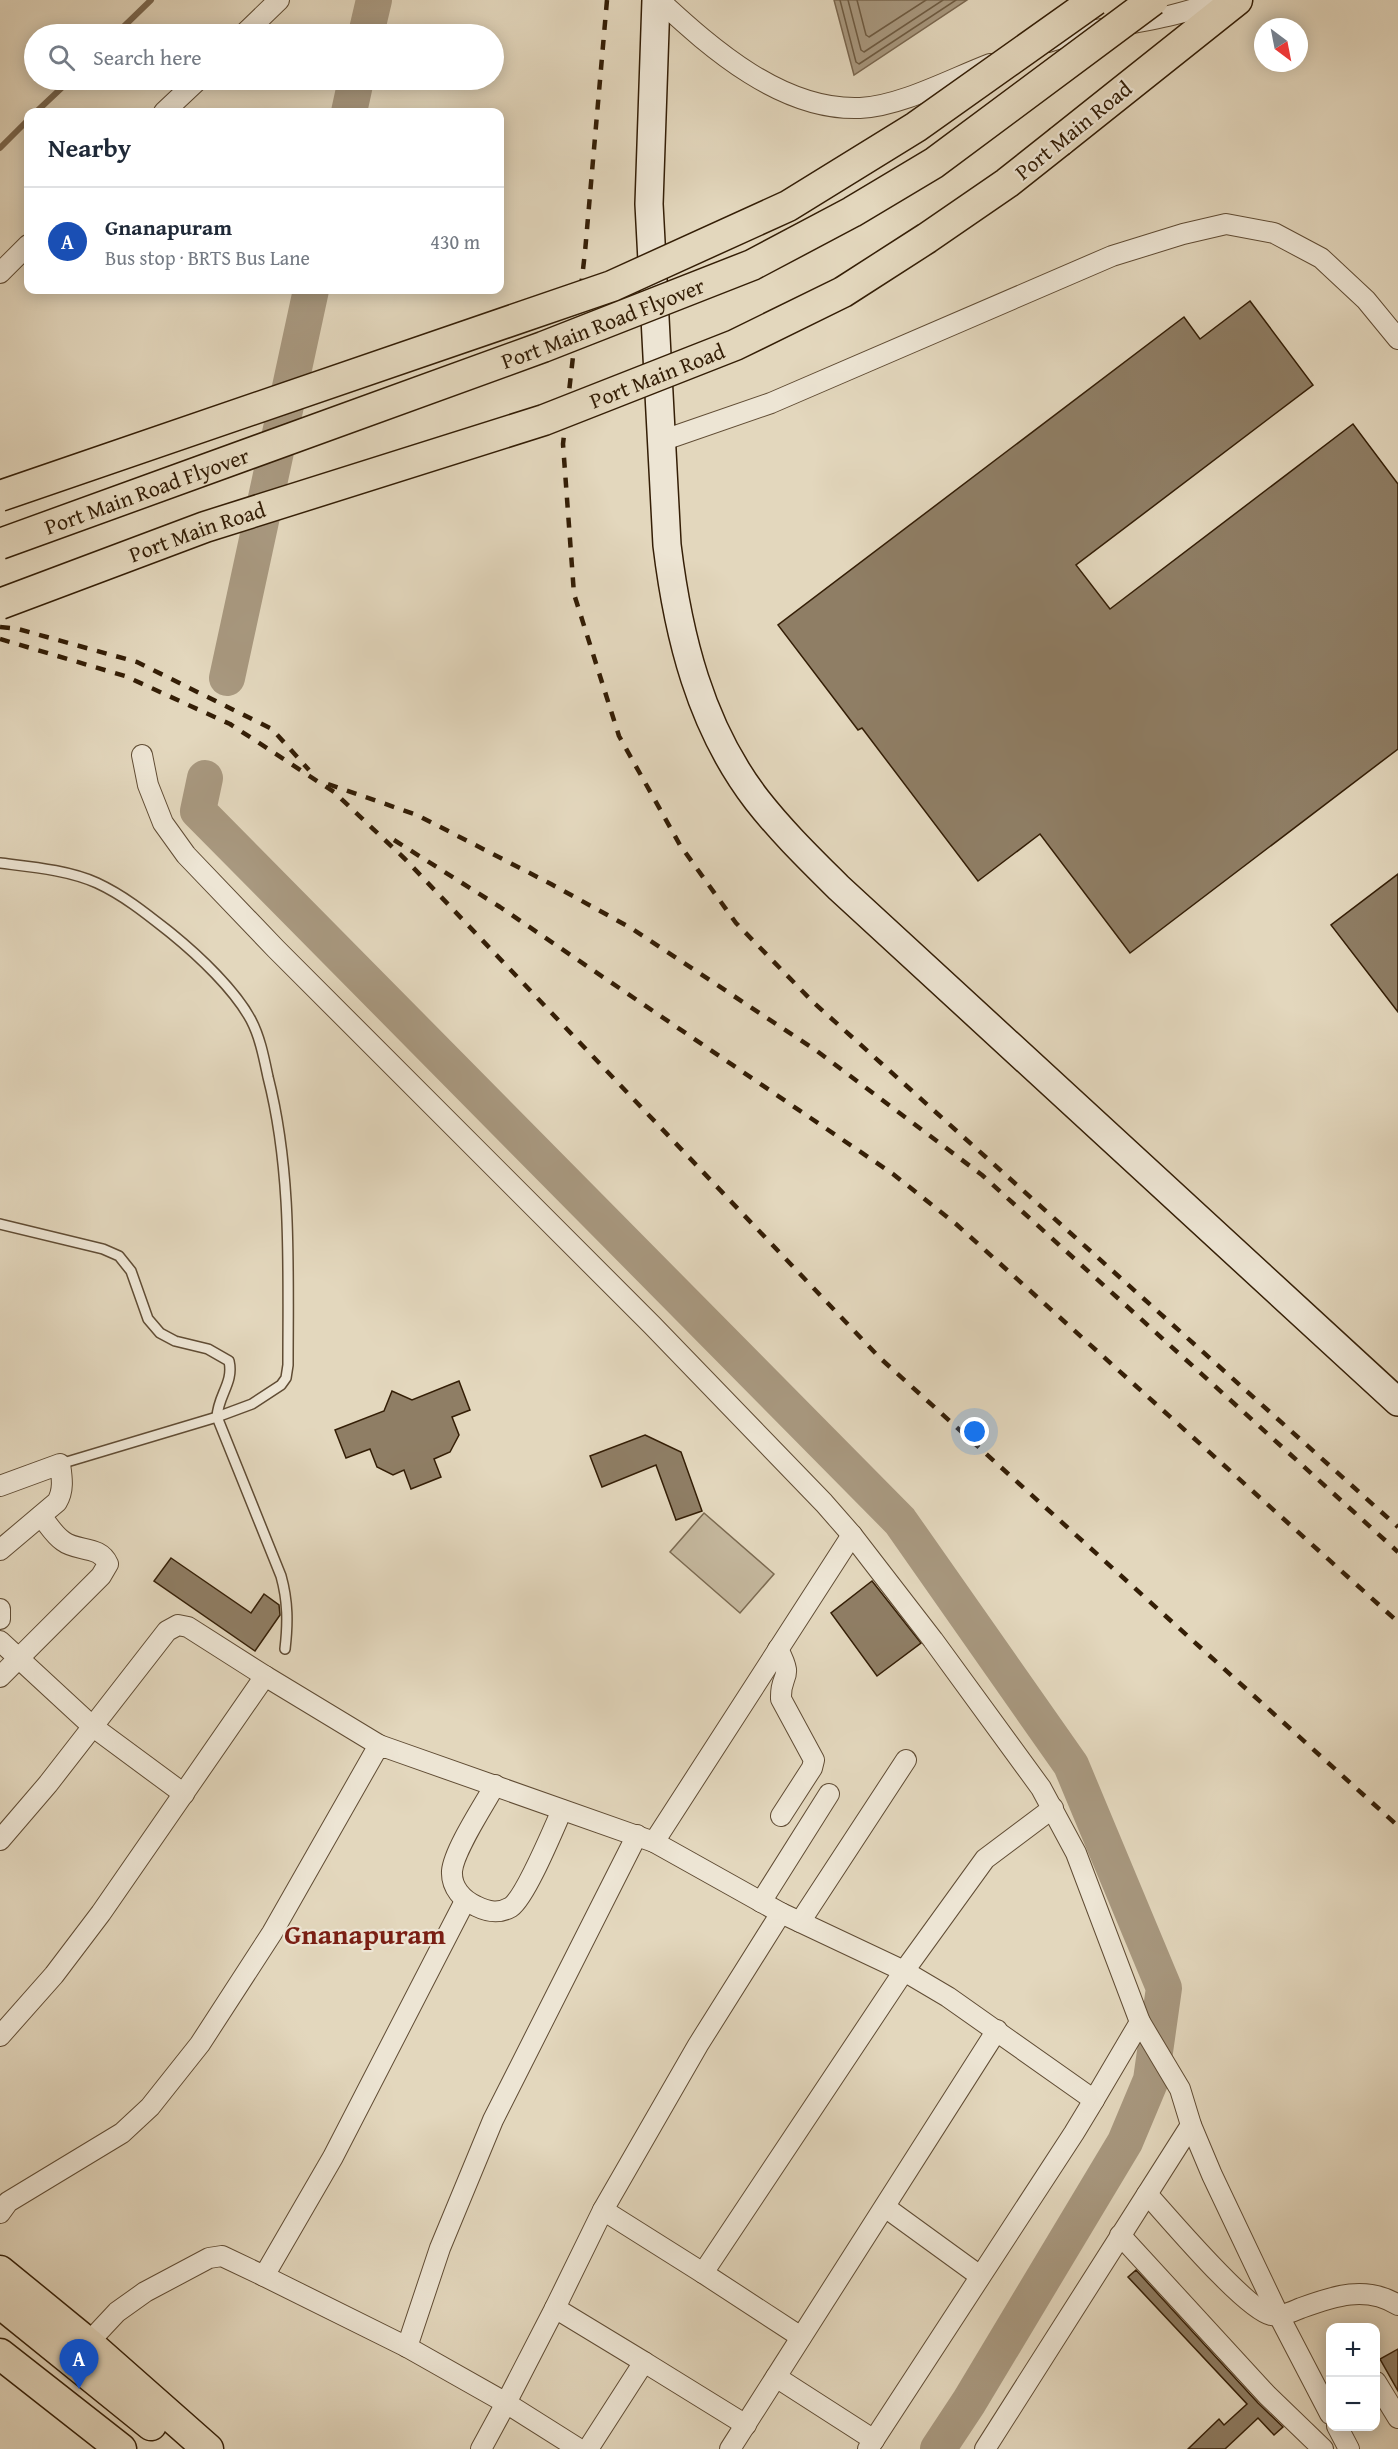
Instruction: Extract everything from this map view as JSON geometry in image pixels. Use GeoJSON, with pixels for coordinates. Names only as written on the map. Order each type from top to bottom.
{"type":"FeatureCollection","features":[{"type":"Feature","properties":{"kind":"main road","name":"Port Main Road Flyover"},"geometry":{"type":"LineString","coordinates":[[0,496],[612,286],[788,206],[916,127],[1095,0]]}},
{"type":"Feature","properties":{"kind":"main road","name":"Port Main Road Flyover"},"geometry":{"type":"LineString","coordinates":[[0,544],[543,347],[752,265],[852,213],[934,163],[1154,0]]}},
{"type":"Feature","properties":{"kind":"main road","name":"Port Main Road"},"geometry":{"type":"LineString","coordinates":[[0,604],[205,527],[543,420],[735,345],[843,292],[927,238],[1007,183],[1237,0]]}},
{"type":"Feature","properties":{"kind":"main road"},"geometry":{"type":"LineString","coordinates":[[0,2271],[88,2343],[208,2449]]}},
{"type":"Feature","properties":{"kind":"main road"},"geometry":{"type":"LineString","coordinates":[[0,2303],[181,2449]]}},
{"type":"Feature","properties":{"kind":"main road"},"geometry":{"type":"LineString","coordinates":[[0,2354],[121,2449]]}},
{"type":"Feature","properties":{"kind":"street"},"geometry":{"type":"LineString","coordinates":[[254,24],[279,0]]}},
{"type":"Feature","properties":{"kind":"street"},"geometry":{"type":"LineString","coordinates":[[657,0],[732,62],[788,93],[828,105],[860,108],[900,100],[1032,47],[1079,32],[1168,17],[1220,0]]}},
{"type":"Feature","properties":{"kind":"street"},"geometry":{"type":"LineString","coordinates":[[657,0],[649,204],[667,545],[681,636],[698,689],[723,744],[756,798],[786,835],[838,887],[1398,1402]]}},
{"type":"Feature","properties":{"kind":"street"},"geometry":{"type":"LineString","coordinates":[[168,108],[187,90]]}},
{"type":"Feature","properties":{"kind":"street"},"geometry":{"type":"LineString","coordinates":[[661,441],[771,403],[1112,256],[1183,234],[1226,224],[1274,232],[1321,258],[1366,300],[1398,339]]}},
{"type":"Feature","properties":{"kind":"street"},"geometry":{"type":"LineString","coordinates":[[0,273],[24,249]]}},
{"type":"Feature","properties":{"kind":"street"},"geometry":{"type":"LineString","coordinates":[[142,755],[148,785],[163,823],[186,855],[276,949],[668,1342],[824,1503],[852,1535],[1026,1766],[1053,1808],[1076,1853],[1144,2029],[1180,2089],[1191,2124],[1212,2175],[1279,2316],[1326,2406]]}},
{"type":"Feature","properties":{"kind":"street"},"geometry":{"type":"LineString","coordinates":[[0,1486],[60,1464],[62,1494],[41,1516],[0,1550]]}},
{"type":"Feature","properties":{"kind":"street"},"geometry":{"type":"LineString","coordinates":[[0,1677],[101,1576],[108,1564],[100,1553],[64,1542],[41,1516]]}},
{"type":"Feature","properties":{"kind":"street"},"geometry":{"type":"LineString","coordinates":[[407,2348],[440,2248],[493,2120],[646,1839],[778,1650],[852,1535]]}},
{"type":"Feature","properties":{"kind":"street"},"geometry":{"type":"LineString","coordinates":[[0,1610],[0,1619]]}},
{"type":"Feature","properties":{"kind":"street"},"geometry":{"type":"LineString","coordinates":[[0,1840],[167,1631],[178,1625],[188,1627],[379,1746],[646,1839],[782,1913],[904,1971],[997,2030],[1094,2100]]}},
{"type":"Feature","properties":{"kind":"street"},"geometry":{"type":"LineString","coordinates":[[0,1641],[93,1726],[184,1794]]}},
{"type":"Feature","properties":{"kind":"street"},"geometry":{"type":"LineString","coordinates":[[778,1650],[787,1667],[788,1676],[781,1690],[781,1699],[814,1760],[812,1768],[781,1816]]}},
{"type":"Feature","properties":{"kind":"street"},"geometry":{"type":"LineString","coordinates":[[0,2036],[54,1975],[101,1913],[265,1676]]}},
{"type":"Feature","properties":{"kind":"street"},"geometry":{"type":"LineString","coordinates":[[0,2213],[8,2202],[24,2190],[122,2133],[150,2107],[200,2044],[266,1942],[379,1746]]}},
{"type":"Feature","properties":{"kind":"street"},"geometry":{"type":"LineString","coordinates":[[800,1922],[906,1760]]}},
{"type":"Feature","properties":{"kind":"street"},"geometry":{"type":"LineString","coordinates":[[495,1785],[456,1858],[452,1872],[454,1886],[465,1901],[485,1910],[499,1912],[512,1906],[522,1892],[562,1810]]}},
{"type":"Feature","properties":{"kind":"street"},"geometry":{"type":"LineString","coordinates":[[761,1902],[829,1794]]}},
{"type":"Feature","properties":{"kind":"street"},"geometry":{"type":"LineString","coordinates":[[703,2273],[904,1971],[985,1859],[1053,1808]]}},
{"type":"Feature","properties":{"kind":"street"},"geometry":{"type":"LineString","coordinates":[[264,2276],[333,2157],[465,1901]]}},
{"type":"Feature","properties":{"kind":"street"},"geometry":{"type":"LineString","coordinates":[[482,2449],[603,2210],[699,2045],[782,1913]]}},
{"type":"Feature","properties":{"kind":"street"},"geometry":{"type":"LineString","coordinates":[[776,2377],[871,2444],[1094,2100],[1144,2029]]}},
{"type":"Feature","properties":{"kind":"street"},"geometry":{"type":"LineString","coordinates":[[730,2449],[997,2030]]}},
{"type":"Feature","properties":{"kind":"street"},"geometry":{"type":"LineString","coordinates":[[985,2449],[1191,2124]]}},
{"type":"Feature","properties":{"kind":"street"},"geometry":{"type":"LineString","coordinates":[[1147,2194],[1237,2292],[1256,2308],[1268,2314],[1279,2316],[1337,2295],[1351,2293],[1398,2305]]}},
{"type":"Feature","properties":{"kind":"street"},"geometry":{"type":"LineString","coordinates":[[885,2207],[980,2276]]}},
{"type":"Feature","properties":{"kind":"street"},"geometry":{"type":"LineString","coordinates":[[603,2210],[801,2337]]}},
{"type":"Feature","properties":{"kind":"street"},"geometry":{"type":"LineString","coordinates":[[1120,2235],[1267,2395],[1323,2449]]}},
{"type":"Feature","properties":{"kind":"street"},"geometry":{"type":"LineString","coordinates":[[88,2343],[117,2312],[145,2292],[209,2258],[222,2256],[407,2348],[506,2403],[579,2449]]}},
{"type":"Feature","properties":{"kind":"street"},"geometry":{"type":"LineString","coordinates":[[555,2308],[746,2425]]}},
{"type":"Feature","properties":{"kind":"street"},"geometry":{"type":"LineString","coordinates":[[588,2449],[644,2362]]}},
{"type":"Feature","properties":{"kind":"street"},"geometry":{"type":"LineString","coordinates":[[1380,2393],[1388,2415]]}},
{"type":"Feature","properties":{"kind":"lane"},"geometry":{"type":"LineString","coordinates":[[0,863],[78,876],[119,895],[182,943],[229,990],[253,1022],[273,1096],[284,1161],[288,1236],[288,1365],[286,1378],[281,1385],[252,1404],[217,1417],[60,1464]]}},
{"type":"Feature","properties":{"kind":"lane"},"geometry":{"type":"LineString","coordinates":[[0,1224],[103,1249],[119,1256],[130,1271],[148,1319],[160,1332],[175,1341],[208,1349],[229,1361],[231,1371],[229,1382],[217,1404],[217,1417],[281,1576],[287,1598],[288,1614],[285,1649]]}},
{"type":"Feature","properties":{"kind":"shaded area"},"geometry":{"type":"Polygon","coordinates":[[[704,1513],[774,1574],[740,1613],[670,1552],[704,1513]]]}},
{"type":"Feature","properties":{"kind":"water"},"geometry":{"type":"Polygon","coordinates":[[[834,0],[967,0],[854,75],[834,0]]]}},
{"type":"Feature","properties":{"kind":"building"},"geometry":{"type":"Polygon","coordinates":[[[1250,301],[1313,385],[1076,565],[1110,609],[1353,424],[1398,484],[1398,749],[1130,953],[1040,834],[978,881],[862,728],[858,730],[778,625],[1184,317],[1200,339],[1250,301]]]}},
{"type":"Feature","properties":{"kind":"building"},"geometry":{"type":"Polygon","coordinates":[[[1398,874],[1398,1012],[1331,925],[1398,874]]]}},
{"type":"Feature","properties":{"kind":"building"},"geometry":{"type":"Polygon","coordinates":[[[459,1381],[470,1410],[452,1417],[459,1435],[450,1452],[434,1459],[441,1477],[411,1489],[404,1470],[393,1475],[377,1467],[370,1449],[346,1458],[335,1430],[384,1411],[392,1391],[412,1400],[459,1381]]]}},
{"type":"Feature","properties":{"kind":"building"},"geometry":{"type":"Polygon","coordinates":[[[645,1435],[681,1452],[702,1511],[676,1520],[656,1465],[602,1487],[590,1456],[645,1435]]]}},
{"type":"Feature","properties":{"kind":"building"},"geometry":{"type":"Polygon","coordinates":[[[171,1558],[251,1613],[264,1594],[279,1605],[280,1615],[255,1651],[154,1581],[171,1558]]]}},
{"type":"Feature","properties":{"kind":"building"},"geometry":{"type":"Polygon","coordinates":[[[872,1581],[921,1643],[877,1676],[831,1613],[872,1581]]]}},
{"type":"Feature","properties":{"kind":"building"},"geometry":{"type":"Polygon","coordinates":[[[1136,2270],[1258,2403],[1283,2427],[1274,2435],[1258,2418],[1225,2449],[1188,2449],[1219,2419],[1224,2425],[1247,2404],[1128,2277],[1136,2270]]]}},
{"type":"Feature","properties":{"kind":"building"},"geometry":{"type":"Polygon","coordinates":[[[1398,2349],[1398,2391],[1380,2359],[1398,2349]]]}},
{"type":"Feature","properties":{"kind":"waterway"},"geometry":{"type":"LineString","coordinates":[[126,24],[151,0]]}},
{"type":"Feature","properties":{"kind":"waterway"},"geometry":{"type":"LineString","coordinates":[[368,24],[374,0]]}},
{"type":"Feature","properties":{"kind":"waterway"},"geometry":{"type":"LineString","coordinates":[[40,108],[59,90]]}},
{"type":"Feature","properties":{"kind":"waterway"},"geometry":{"type":"LineString","coordinates":[[350,108],[354,90]]}},
{"type":"Feature","properties":{"kind":"waterway"},"geometry":{"type":"LineString","coordinates":[[0,148],[24,124]]}},
{"type":"Feature","properties":{"kind":"waterway"},"geometry":{"type":"LineString","coordinates":[[227,678],[310,294]]}},
{"type":"Feature","properties":{"kind":"waterway"},"geometry":{"type":"LineString","coordinates":[[205,778],[198,811],[900,1521],[1071,1765],[1164,1988],[1151,2080],[1125,2142],[969,2402],[938,2449]]}},
{"type":"Feature","properties":{"kind":"railway"},"geometry":{"type":"LineString","coordinates":[[607,0],[585,252],[563,444],[574,594],[619,736],[680,845],[736,923],[813,1002],[1398,1527]]}},
{"type":"Feature","properties":{"kind":"railway"},"geometry":{"type":"LineString","coordinates":[[0,627],[18,629],[137,662],[272,729],[309,770]]}},
{"type":"Feature","properties":{"kind":"railway"},"geometry":{"type":"LineString","coordinates":[[0,639],[125,676],[230,724],[334,792],[405,859],[880,1358],[1398,1826]]}},
{"type":"Feature","properties":{"kind":"railway"},"geometry":{"type":"LineString","coordinates":[[328,784],[417,815],[551,884],[631,928],[817,1051],[982,1175],[1398,1552]]}},
{"type":"Feature","properties":{"kind":"railway"},"geometry":{"type":"LineString","coordinates":[[394,840],[500,907],[893,1174],[956,1224],[1398,1622]]}},
{"type":"Feature","properties":{"kind":"place","name":"Gnanapuram"},"geometry":{"type":"Point","coordinates":[79,2389]}},
{"type":"Feature","properties":{"kind":"district","name":"Gnanapuram"},"geometry":{"type":"Point","coordinates":[365,1933]}}]}
